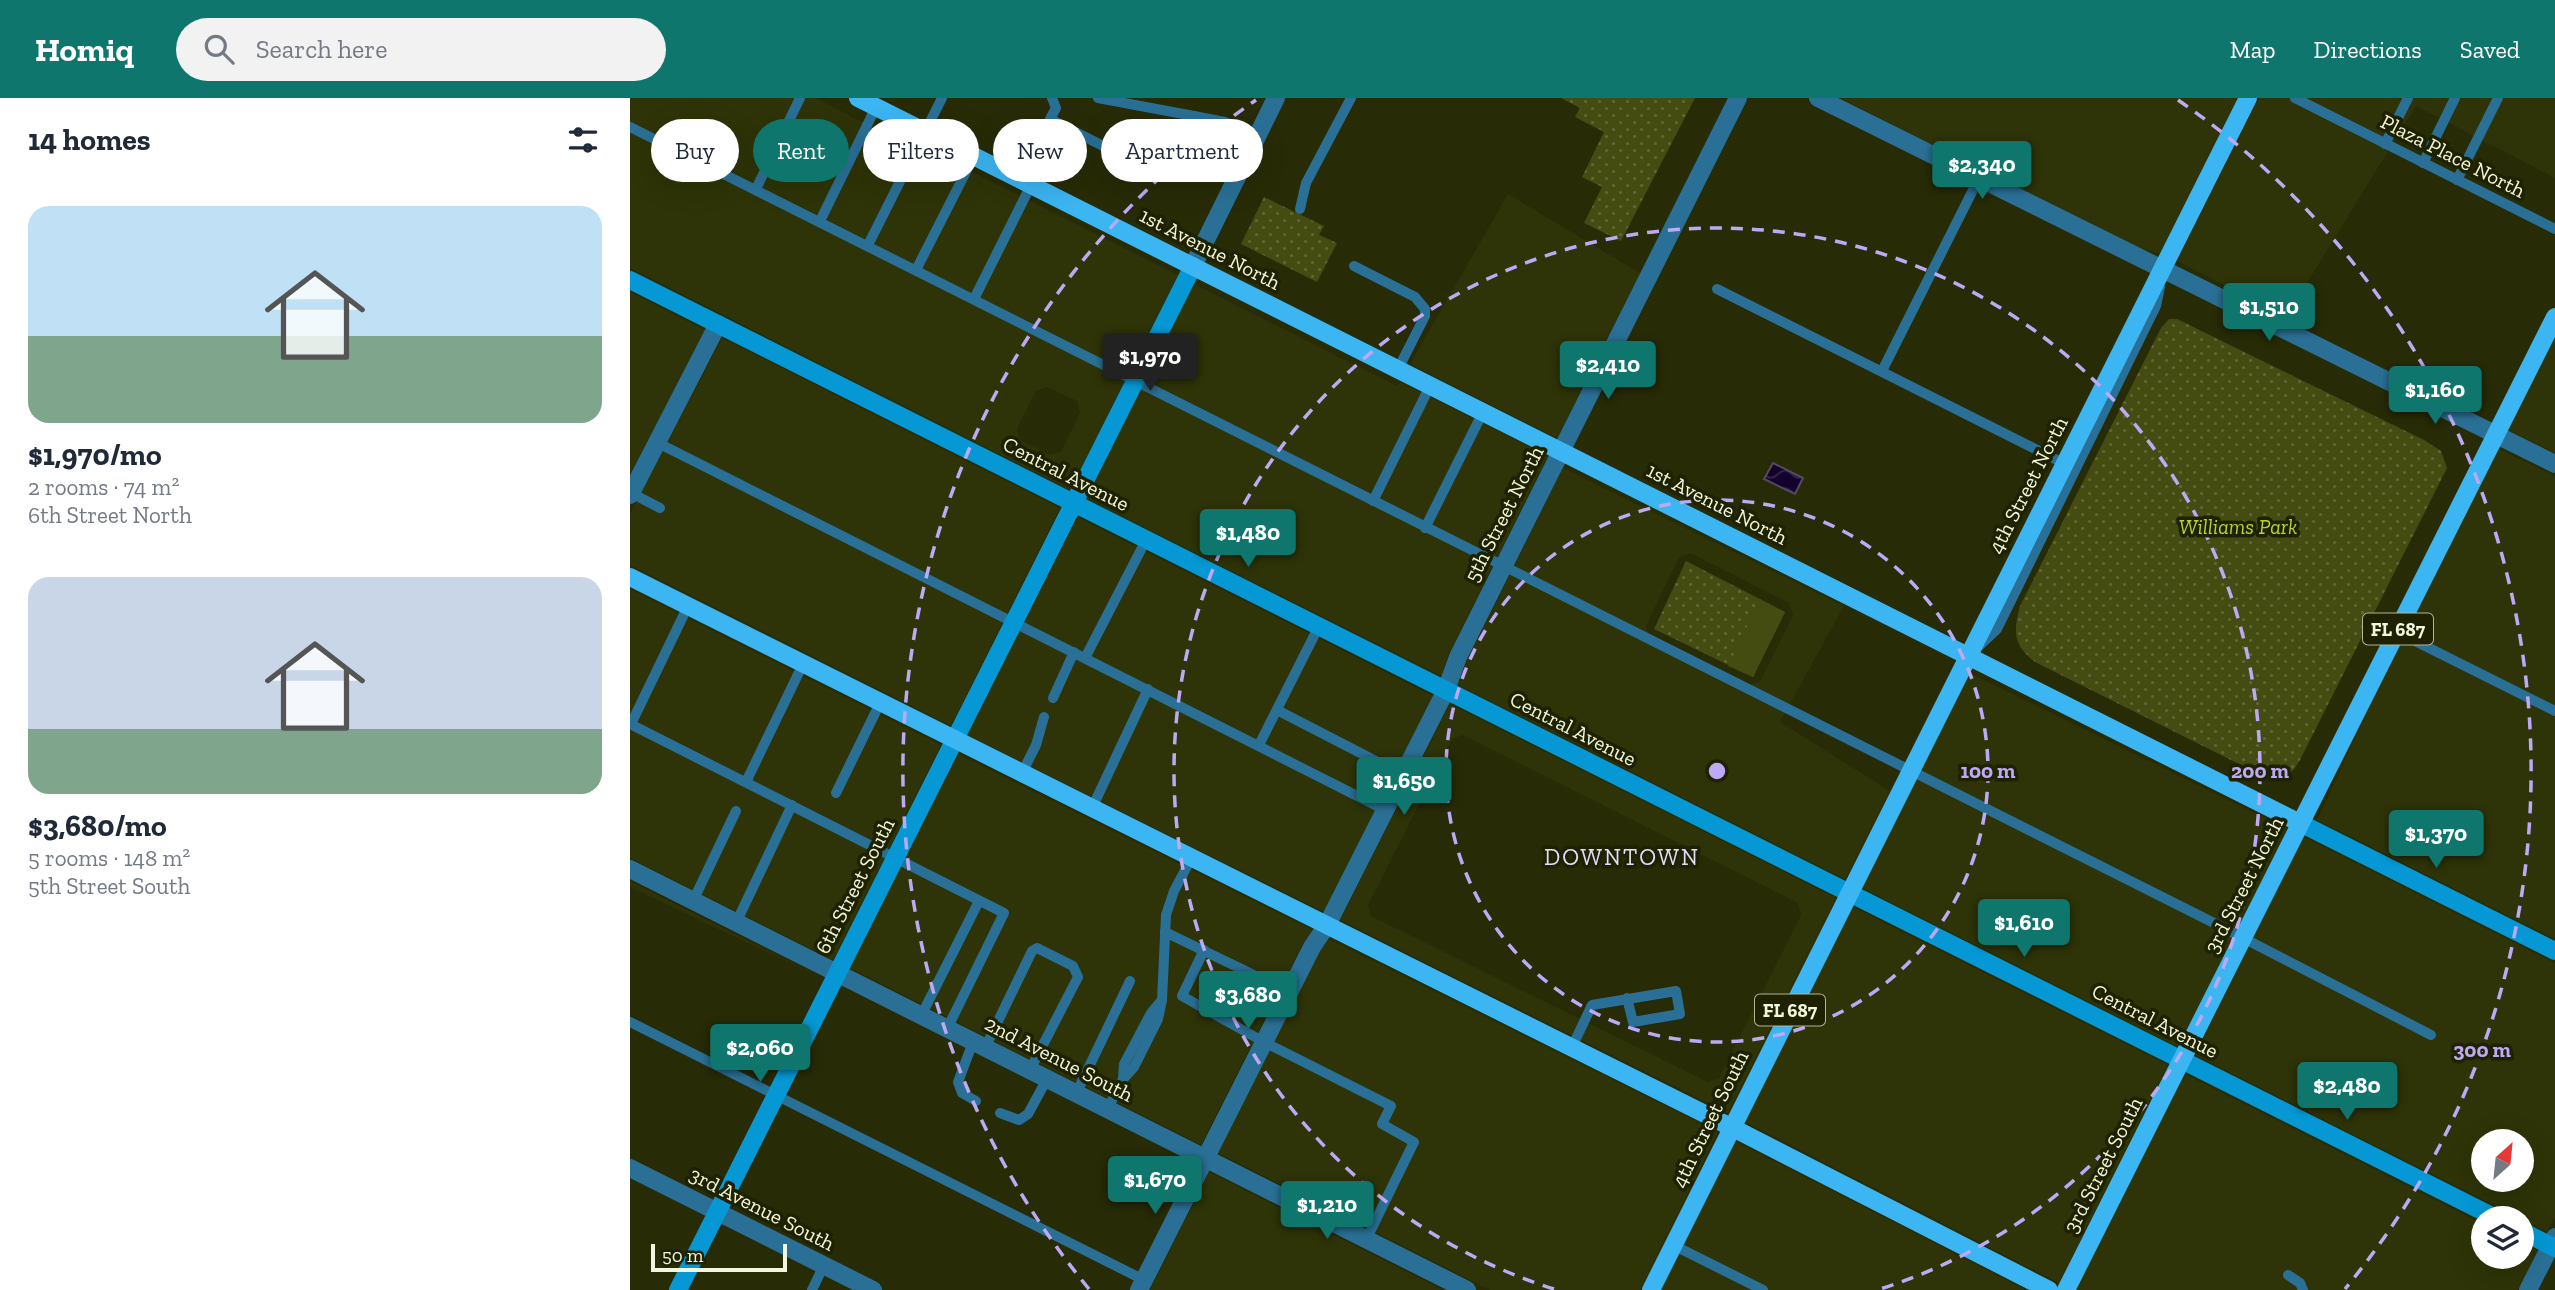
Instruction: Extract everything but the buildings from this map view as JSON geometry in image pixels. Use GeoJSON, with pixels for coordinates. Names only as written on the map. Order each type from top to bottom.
{"type":"FeatureCollection","features":[{"type":"Feature","properties":{"kind":"main road","name":"1st Avenue North"},"geometry":{"type":"LineString","coordinates":[[858,98],[882,105],[904,119]]}},
{"type":"Feature","properties":{"kind":"main road","name":"4th Street North"},"geometry":{"type":"LineString","coordinates":[[1849,893],[2248,98]]}},
{"type":"Feature","properties":{"kind":"main road","name":"1st Avenue North"},"geometry":{"type":"LineString","coordinates":[[979,159],[2300,823]]}},
{"type":"Feature","properties":{"kind":"main road","name":"3rd Street North"},"geometry":{"type":"LineString","coordinates":[[2181,1060],[2555,317]]}},
{"type":"Feature","properties":{"kind":"main road"},"geometry":{"type":"LineString","coordinates":[[630,577],[1731,1127],[2049,1290]]}},
{"type":"Feature","properties":{"kind":"main road","name":"4th Street South"},"geometry":{"type":"LineString","coordinates":[[1651,1290],[1849,893]]}},
{"type":"Feature","properties":{"kind":"main road","name":"3rd Street South"},"geometry":{"type":"LineString","coordinates":[[2066,1290],[2181,1060]]}},
{"type":"Feature","properties":{"kind":"street"},"geometry":{"type":"LineString","coordinates":[[1263,125],[1276,98]]}},
{"type":"Feature","properties":{"kind":"street","name":"5th Street North"},"geometry":{"type":"LineString","coordinates":[[1142,1285],[1311,947],[1327,926],[1446,690],[1458,657],[1738,98]]}},
{"type":"Feature","properties":{"kind":"street"},"geometry":{"type":"LineString","coordinates":[[1818,98],[2555,464]]}},
{"type":"Feature","properties":{"kind":"street"},"geometry":{"type":"LineString","coordinates":[[1193,266],[1235,182]]}},
{"type":"Feature","properties":{"kind":"street","name":"6th Street South"},"geometry":{"type":"LineString","coordinates":[[678,1290],[1193,266]]}},
{"type":"Feature","properties":{"kind":"street","name":"Central Avenue"},"geometry":{"type":"LineString","coordinates":[[630,280],[2472,1206]]}},
{"type":"Feature","properties":{"kind":"street"},"geometry":{"type":"LineString","coordinates":[[631,494],[718,324]]}},
{"type":"Feature","properties":{"kind":"street","name":"1st Avenue North"},"geometry":{"type":"LineString","coordinates":[[2300,823],[2555,951]]}},
{"type":"Feature","properties":{"kind":"street","name":"2nd Avenue South"},"geometry":{"type":"LineString","coordinates":[[630,869],[1467,1290]]}},
{"type":"Feature","properties":{"kind":"street","name":"3rd Avenue South"},"geometry":{"type":"LineString","coordinates":[[630,1168],[873,1290]]}},
{"type":"Feature","properties":{"kind":"street"},"geometry":{"type":"LineString","coordinates":[[2528,1290],[2553,1243],[2534,1236]]}},
{"type":"Feature","properties":{"kind":"lane"},"geometry":{"type":"LineString","coordinates":[[756,189],[800,98]]}},
{"type":"Feature","properties":{"kind":"lane"},"geometry":{"type":"LineString","coordinates":[[932,119],[942,98]]}},
{"type":"Feature","properties":{"kind":"lane"},"geometry":{"type":"LineString","coordinates":[[1052,98],[1056,108],[1050,119],[1164,177],[1194,116]]}},
{"type":"Feature","properties":{"kind":"lane"},"geometry":{"type":"LineString","coordinates":[[1098,98],[1210,119]]}},
{"type":"Feature","properties":{"kind":"lane"},"geometry":{"type":"LineString","coordinates":[[1300,209],[1306,183],[1351,98]]}},
{"type":"Feature","properties":{"kind":"lane","name":"Plaza Place North"},"geometry":{"type":"LineString","coordinates":[[2295,98],[2555,229]]}},
{"type":"Feature","properties":{"kind":"lane"},"geometry":{"type":"LineString","coordinates":[[2385,144],[2408,98]]}},
{"type":"Feature","properties":{"kind":"lane"},"geometry":{"type":"LineString","coordinates":[[2423,163],[2455,98]]}},
{"type":"Feature","properties":{"kind":"lane"},"geometry":{"type":"LineString","coordinates":[[2457,180],[2498,98]]}},
{"type":"Feature","properties":{"kind":"lane"},"geometry":{"type":"LineString","coordinates":[[820,221],[882,105]]}},
{"type":"Feature","properties":{"kind":"lane"},"geometry":{"type":"LineString","coordinates":[[630,127],[2431,1035]]}},
{"type":"Feature","properties":{"kind":"lane"},"geometry":{"type":"LineString","coordinates":[[1882,371],[1979,178]]}},
{"type":"Feature","properties":{"kind":"lane"},"geometry":{"type":"LineString","coordinates":[[868,245],[900,182]]}},
{"type":"Feature","properties":{"kind":"lane"},"geometry":{"type":"LineString","coordinates":[[916,270],[961,182]]}},
{"type":"Feature","properties":{"kind":"lane"},"geometry":{"type":"LineString","coordinates":[[974,299],[1031,185]]}},
{"type":"Feature","properties":{"kind":"lane"},"geometry":{"type":"LineString","coordinates":[[1354,266],[1415,298],[1425,309],[1425,316],[1398,369]]}},
{"type":"Feature","properties":{"kind":"lane"},"geometry":{"type":"LineString","coordinates":[[1968,656],[1997,629],[2156,308],[2164,269]]}},
{"type":"Feature","properties":{"kind":"lane"},"geometry":{"type":"LineString","coordinates":[[1717,289],[2065,464]]}},
{"type":"Feature","properties":{"kind":"lane"},"geometry":{"type":"LineString","coordinates":[[1373,501],[1430,386]]}},
{"type":"Feature","properties":{"kind":"lane"},"geometry":{"type":"LineString","coordinates":[[1425,528],[1483,412]]}},
{"type":"Feature","properties":{"kind":"lane"},"geometry":{"type":"LineString","coordinates":[[658,443],[1385,810]]}},
{"type":"Feature","properties":{"kind":"lane"},"geometry":{"type":"LineString","coordinates":[[631,494],[660,508]]}},
{"type":"Feature","properties":{"kind":"lane"},"geometry":{"type":"LineString","coordinates":[[1085,658],[1146,540]]}},
{"type":"Feature","properties":{"kind":"lane"},"geometry":{"type":"LineString","coordinates":[[688,606],[631,724],[792,805],[824,816],[1004,913],[947,1028]]}},
{"type":"Feature","properties":{"kind":"lane"},"geometry":{"type":"LineString","coordinates":[[1259,745],[1319,626]]}},
{"type":"Feature","properties":{"kind":"lane"},"geometry":{"type":"LineString","coordinates":[[2397,632],[2555,711]]}},
{"type":"Feature","properties":{"kind":"lane"},"geometry":{"type":"LineString","coordinates":[[1053,698],[1074,652]]}},
{"type":"Feature","properties":{"kind":"lane"},"geometry":{"type":"LineString","coordinates":[[746,782],[803,664]]}},
{"type":"Feature","properties":{"kind":"lane"},"geometry":{"type":"LineString","coordinates":[[1092,808],[1148,689]]}},
{"type":"Feature","properties":{"kind":"lane"},"geometry":{"type":"LineString","coordinates":[[835,793],[880,703]]}},
{"type":"Feature","properties":{"kind":"lane"},"geometry":{"type":"LineString","coordinates":[[1277,710],[1403,775]]}},
{"type":"Feature","properties":{"kind":"lane"},"geometry":{"type":"LineString","coordinates":[[1022,773],[1036,745],[1044,716]]}},
{"type":"Feature","properties":{"kind":"lane"},"geometry":{"type":"LineString","coordinates":[[736,923],[792,805]]}},
{"type":"Feature","properties":{"kind":"lane"},"geometry":{"type":"LineString","coordinates":[[693,901],[736,811]]}},
{"type":"Feature","properties":{"kind":"lane"},"geometry":{"type":"LineString","coordinates":[[1108,1110],[1123,1079],[1125,1064],[1150,1013],[1162,1000],[1166,915],[1174,891],[1192,857]]}},
{"type":"Feature","properties":{"kind":"lane"},"geometry":{"type":"LineString","coordinates":[[921,1016],[979,901]]}},
{"type":"Feature","properties":{"kind":"lane"},"geometry":{"type":"LineString","coordinates":[[1165,932],[1289,992]]}},
{"type":"Feature","properties":{"kind":"lane"},"geometry":{"type":"LineString","coordinates":[[976,1101],[962,1093],[958,1082],[1032,951],[1037,948],[1073,966],[1077,977],[1030,1070]]}},
{"type":"Feature","properties":{"kind":"lane"},"geometry":{"type":"LineString","coordinates":[[1204,950],[1182,996],[1264,1042],[1391,1106],[1382,1124],[1415,1142],[1366,1240]]}},
{"type":"Feature","properties":{"kind":"lane"},"geometry":{"type":"LineString","coordinates":[[1076,1094],[1130,981]]}},
{"type":"Feature","properties":{"kind":"lane"},"geometry":{"type":"LineString","coordinates":[[1572,1048],[1591,1005],[1627,998],[1676,991],[1680,1014],[1633,1022],[1627,998]]}},
{"type":"Feature","properties":{"kind":"lane"},"geometry":{"type":"LineString","coordinates":[[630,1022],[1142,1285]]}},
{"type":"Feature","properties":{"kind":"lane"},"geometry":{"type":"LineString","coordinates":[[999,1113],[1019,1120],[1028,1114],[1047,1079]]}},
{"type":"Feature","properties":{"kind":"lane"},"geometry":{"type":"LineString","coordinates":[[1673,1245],[1763,1290]]}},
{"type":"Feature","properties":{"kind":"lane"},"geometry":{"type":"LineString","coordinates":[[812,1290],[824,1265]]}},
{"type":"Feature","properties":{"kind":"lane"},"geometry":{"type":"LineString","coordinates":[[2288,1275],[2300,1283],[2304,1290]]}},
{"type":"Feature","properties":{"kind":"shaded area"},"geometry":{"type":"Polygon","coordinates":[[[630,98],[816,98],[863,122],[863,182],[979,182],[979,175],[1178,275],[1070,490],[630,268],[630,98]],[[1047,387],[1036,391],[1017,429],[1020,440],[1050,455],[1061,451],[1080,413],[1077,401],[1047,387]]]}},
{"type":"Feature","properties":{"kind":"shaded area"},"geometry":{"type":"Polygon","coordinates":[[[1840,98],[2238,98],[2160,254],[2134,246],[1840,98]]]}},
{"type":"Feature","properties":{"kind":"shaded area"},"geometry":{"type":"Polygon","coordinates":[[[2259,98],[2555,98],[2555,178],[2416,106],[2286,317],[2177,261],[2259,98]]]}},
{"type":"Feature","properties":{"kind":"shaded area"},"geometry":{"type":"Polygon","coordinates":[[[1508,194],[1640,273],[1557,438],[1410,364],[1508,194]]]}},
{"type":"Feature","properties":{"kind":"shaded area"},"geometry":{"type":"Polygon","coordinates":[[[1194,284],[1397,386],[1400,382],[1548,456],[1449,653],[1441,676],[1086,498],[1194,284]]]}},
{"type":"Feature","properties":{"kind":"shaded area"},"geometry":{"type":"Polygon","coordinates":[[[630,292],[705,330],[630,474],[630,292]]]}},
{"type":"Feature","properties":{"kind":"shaded area"},"geometry":{"type":"Polygon","coordinates":[[[2555,337],[2555,453],[2508,430],[2555,337]]]}},
{"type":"Feature","properties":{"kind":"shaded area"},"geometry":{"type":"Polygon","coordinates":[[[722,338],[1060,508],[951,726],[630,565],[630,514],[722,338]]]}},
{"type":"Feature","properties":{"kind":"shaded area"},"geometry":{"type":"Polygon","coordinates":[[[2499,449],[2555,476],[2555,939],[2317,820],[2373,700],[2499,449]]]}},
{"type":"Feature","properties":{"kind":"shaded area"},"geometry":{"type":"Polygon","coordinates":[[[1563,468],[1844,606],[1780,722],[1890,791],[1845,879],[1458,685],[1467,661],[1563,468]],[[1690,553],[1679,558],[1646,626],[1650,638],[1749,686],[1760,681],[1793,615],[1789,603],[1690,553]]]}},
{"type":"Feature","properties":{"kind":"shaded area"},"geometry":{"type":"Polygon","coordinates":[[[1077,517],[1433,696],[1324,912],[967,735],[1077,517]]]}},
{"type":"Feature","properties":{"kind":"shaded area"},"geometry":{"type":"Polygon","coordinates":[[[630,589],[941,745],[833,960],[630,858],[630,589]]]}},
{"type":"Feature","properties":{"kind":"shaded area"},"geometry":{"type":"Polygon","coordinates":[[[1970,673],[2287,829],[2178,1047],[1862,888],[1970,673]]]}},
{"type":"Feature","properties":{"kind":"shaded area"},"geometry":{"type":"Polygon","coordinates":[[[1450,704],[1836,898],[1728,1113],[1340,920],[1450,704]],[[1463,735],[1452,739],[1368,905],[1371,916],[1708,1082],[1719,1078],[1801,915],[1798,903],[1463,735]]]}},
{"type":"Feature","properties":{"kind":"shaded area"},"geometry":{"type":"Polygon","coordinates":[[[958,754],[1313,930],[1303,943],[1201,1145],[850,968],[958,754]]]}},
{"type":"Feature","properties":{"kind":"shaded area"},"geometry":{"type":"Polygon","coordinates":[[[2304,837],[2555,963],[2555,1216],[2547,1232],[2534,1225],[2534,1206],[2495,1206],[2195,1055],[2304,837]]]}},
{"type":"Feature","properties":{"kind":"shaded area"},"geometry":{"type":"Polygon","coordinates":[[[630,881],[824,979],[630,887],[630,881]]]}},
{"type":"Feature","properties":{"kind":"shaded area"},"geometry":{"type":"Polygon","coordinates":[[[1853,907],[2168,1065],[2059,1283],[1745,1122],[1853,907]]]}},
{"type":"Feature","properties":{"kind":"shaded area"},"geometry":{"type":"Polygon","coordinates":[[[1329,939],[1718,1132],[1640,1290],[1490,1290],[1218,1153],[1319,952],[1329,939]]]}},
{"type":"Feature","properties":{"kind":"shaded area"},"geometry":{"type":"Polygon","coordinates":[[[2185,1074],[2471,1218],[2471,1269],[2529,1269],[2518,1290],[2076,1290],[2185,1074]]]}},
{"type":"Feature","properties":{"kind":"shaded area"},"geometry":{"type":"Polygon","coordinates":[[[1735,1141],[2026,1290],[1661,1290],[1735,1141]]]}},
{"type":"Feature","properties":{"kind":"shaded area"},"geometry":{"type":"Polygon","coordinates":[[[1209,1172],[1443,1290],[1150,1290],[1209,1172]]]}},
{"type":"Feature","properties":{"kind":"green space"},"geometry":{"type":"Polygon","coordinates":[[[1561,98],[1695,98],[1621,241],[1584,223],[1602,187],[1582,177],[1604,132],[1575,117],[1580,108],[1561,98]]]}},
{"type":"Feature","properties":{"kind":"green space"},"geometry":{"type":"Polygon","coordinates":[[[1264,197],[1324,226],[1319,235],[1337,243],[1317,282],[1241,244],[1264,197]]]}},
{"type":"Feature","properties":{"kind":"green space","name":"Williams Park"},"geometry":{"type":"Polygon","coordinates":[[[2169,319],[2177,319],[2424,440],[2441,451],[2447,468],[2300,760],[2290,774],[2282,777],[2265,777],[2035,662],[2022,650],[2017,637],[2016,623],[2020,606],[2161,328],[2169,319]]]}},
{"type":"Feature","properties":{"kind":"green space"},"geometry":{"type":"Polygon","coordinates":[[[1686,561],[1785,612],[1753,677],[1654,629],[1686,561]]]}},
{"type":"Feature","properties":{"kind":"green space"},"geometry":{"type":"Polygon","coordinates":[[[1760,599],[1785,612],[1753,677],[1728,666],[1760,599]]]}},
{"type":"Feature","properties":{"kind":"water"},"geometry":{"type":"Polygon","coordinates":[[[1773,463],[1803,478],[1795,494],[1764,479],[1773,463]]]}},
{"type":"Feature","properties":{"kind":"district","name":"DOWNTOWN"},"geometry":{"type":"Point","coordinates":[1622,857]}}]}
